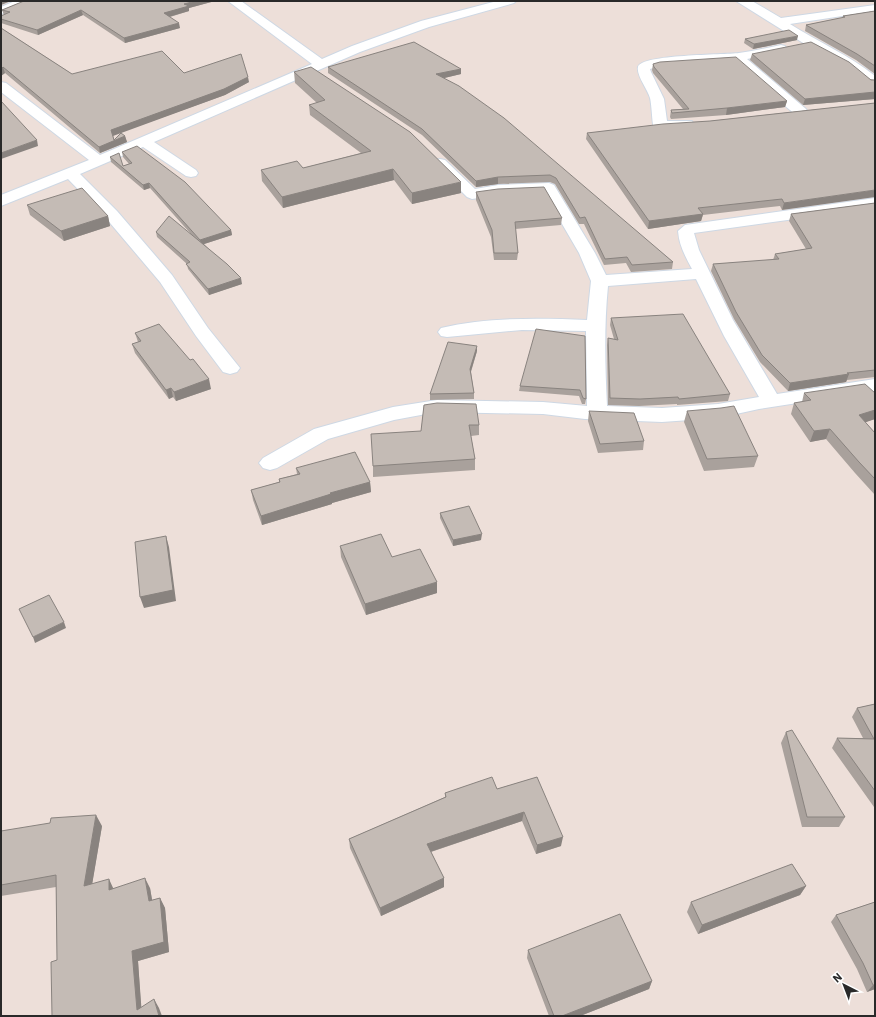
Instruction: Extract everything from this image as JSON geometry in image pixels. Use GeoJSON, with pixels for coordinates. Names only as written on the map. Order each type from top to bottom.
{"type":"FeatureCollection","features":[{"type":"Feature","properties":{"kind":"street"},"geometry":{"type":"LineString","coordinates":[[1,11],[25,1]]}},
{"type":"Feature","properties":{"kind":"street"},"geometry":{"type":"LineString","coordinates":[[234,1],[275,30],[325,78]]}},
{"type":"Feature","properties":{"kind":"street"},"geometry":{"type":"LineString","coordinates":[[1,185],[7,198],[99,161],[356,49],[425,24],[510,1]]}},
{"type":"Feature","properties":{"kind":"street"},"geometry":{"type":"LineString","coordinates":[[742,1],[812,43],[852,64],[875,82]]}},
{"type":"Feature","properties":{"kind":"street"},"geometry":{"type":"LineString","coordinates":[[779,22],[875,8]]}},
{"type":"Feature","properties":{"kind":"street"},"geometry":{"type":"LineString","coordinates":[[699,123],[658,125],[658,101],[652,86],[643,72],[644,67],[658,62],[738,57],[812,43]]}},
{"type":"Feature","properties":{"kind":"street"},"geometry":{"type":"LineString","coordinates":[[738,57],[759,77],[801,112]]}},
{"type":"Feature","properties":{"kind":"street"},"geometry":{"type":"LineString","coordinates":[[1,86],[25,106],[99,161]]}},
{"type":"Feature","properties":{"kind":"street"},"geometry":{"type":"LineString","coordinates":[[781,114],[816,111]]}},
{"type":"Feature","properties":{"kind":"street"},"geometry":{"type":"LineString","coordinates":[[144,141],[191,173]]}},
{"type":"Feature","properties":{"kind":"street"},"geometry":{"type":"LineString","coordinates":[[431,154],[472,194],[498,190],[548,188],[587,252],[600,281],[596,326],[596,412]]}},
{"type":"Feature","properties":{"kind":"street"},"geometry":{"type":"LineString","coordinates":[[70,173],[111,214],[161,273],[202,332],[230,368]]}},
{"type":"Feature","properties":{"kind":"street"},"geometry":{"type":"LineString","coordinates":[[772,402],[718,307],[686,235],[686,231],[692,228],[875,203]]}},
{"type":"Feature","properties":{"kind":"street"},"geometry":{"type":"LineString","coordinates":[[600,281],[702,273]]}},
{"type":"Feature","properties":{"kind":"street"},"geometry":{"type":"LineString","coordinates":[[447,332],[480,326],[557,324],[596,326]]}},
{"type":"Feature","properties":{"kind":"street"},"geometry":{"type":"LineString","coordinates":[[270,463],[321,434],[393,414],[437,406],[543,408],[669,415],[718,411],[875,385]]}},
{"type":"Feature","properties":{"kind":"building"},"geometry":{"type":"Polygon","coordinates":[[[24,1],[196,1],[184,4],[189,6],[164,13],[179,23],[124,38],[81,10],[37,30],[1,19],[1,16],[10,12],[2,10],[24,1]]]}},
{"type":"Feature","properties":{"kind":"building"},"geometry":{"type":"Polygon","coordinates":[[[875,11],[875,66],[806,25],[845,17],[843,16],[875,11]]]}},
{"type":"Feature","properties":{"kind":"building"},"geometry":{"type":"Polygon","coordinates":[[[1,28],[72,74],[162,51],[184,73],[241,54],[248,77],[224,89],[111,130],[114,140],[121,133],[125,136],[99,147],[3,67],[1,69],[1,28]]]}},
{"type":"Feature","properties":{"kind":"building"},"geometry":{"type":"Polygon","coordinates":[[[789,30],[798,36],[754,44],[745,39],[789,30]]]}},
{"type":"Feature","properties":{"kind":"building"},"geometry":{"type":"Polygon","coordinates":[[[414,42],[461,69],[436,74],[459,86],[504,118],[673,262],[632,265],[627,257],[605,259],[585,217],[580,218],[556,178],[550,175],[498,177],[476,181],[422,129],[328,67],[414,42]]]}},
{"type":"Feature","properties":{"kind":"building"},"geometry":{"type":"Polygon","coordinates":[[[811,42],[849,62],[871,80],[875,80],[875,92],[805,99],[752,54],[811,42]]]}},
{"type":"Feature","properties":{"kind":"building"},"geometry":{"type":"Polygon","coordinates":[[[736,57],[787,101],[672,113],[671,110],[689,109],[653,64],[660,62],[736,57]]]}},
{"type":"Feature","properties":{"kind":"building"},"geometry":{"type":"Polygon","coordinates":[[[311,67],[410,132],[461,182],[412,193],[393,169],[282,197],[261,170],[297,161],[303,168],[371,151],[309,105],[325,100],[294,72],[311,67]]]}},
{"type":"Feature","properties":{"kind":"building"},"geometry":{"type":"Polygon","coordinates":[[[1,101],[37,140],[1,153],[1,101]]]}},
{"type":"Feature","properties":{"kind":"building"},"geometry":{"type":"Polygon","coordinates":[[[875,103],[875,190],[784,203],[782,199],[698,208],[703,214],[649,221],[587,133],[663,124],[710,121],[875,103]]]}},
{"type":"Feature","properties":{"kind":"building"},"geometry":{"type":"Polygon","coordinates":[[[137,146],[185,182],[231,230],[200,240],[149,183],[143,185],[110,157],[119,153],[123,166],[132,163],[122,152],[137,146]]]}},
{"type":"Feature","properties":{"kind":"building"},"geometry":{"type":"Polygon","coordinates":[[[544,187],[562,218],[515,222],[518,253],[494,253],[492,230],[476,192],[498,189],[544,187]]]}},
{"type":"Feature","properties":{"kind":"building"},"geometry":{"type":"Polygon","coordinates":[[[82,188],[108,216],[61,231],[27,205],[82,188]]]}},
{"type":"Feature","properties":{"kind":"building"},"geometry":{"type":"Polygon","coordinates":[[[875,203],[875,370],[847,373],[849,374],[790,383],[762,355],[736,312],[713,264],[779,259],[775,254],[812,248],[791,214],[875,203]]]}},
{"type":"Feature","properties":{"kind":"building"},"geometry":{"type":"Polygon","coordinates":[[[169,216],[227,264],[241,278],[208,289],[186,264],[190,262],[156,232],[169,216]]]}},
{"type":"Feature","properties":{"kind":"building"},"geometry":{"type":"Polygon","coordinates":[[[683,314],[730,394],[679,399],[678,397],[640,399],[610,398],[608,338],[618,340],[611,318],[683,314]]]}},
{"type":"Feature","properties":{"kind":"building"},"geometry":{"type":"Polygon","coordinates":[[[159,324],[190,360],[193,359],[209,379],[174,392],[171,388],[166,390],[132,344],[141,341],[135,333],[159,324]]]}},
{"type":"Feature","properties":{"kind":"building"},"geometry":{"type":"Polygon","coordinates":[[[536,329],[585,336],[586,399],[583,398],[580,390],[520,386],[536,329]]]}},
{"type":"Feature","properties":{"kind":"building"},"geometry":{"type":"Polygon","coordinates":[[[448,342],[477,346],[470,369],[474,393],[430,394],[448,342]]]}},
{"type":"Feature","properties":{"kind":"building"},"geometry":{"type":"Polygon","coordinates":[[[865,384],[875,393],[875,410],[859,415],[875,433],[875,479],[830,429],[814,431],[794,403],[811,400],[804,393],[865,384]]]}},
{"type":"Feature","properties":{"kind":"building"},"geometry":{"type":"Polygon","coordinates":[[[437,403],[476,404],[479,425],[469,425],[475,459],[373,466],[371,434],[421,431],[424,405],[437,403]]]}},
{"type":"Feature","properties":{"kind":"building"},"geometry":{"type":"Polygon","coordinates":[[[734,406],[758,456],[707,459],[687,411],[734,406]]]}},
{"type":"Feature","properties":{"kind":"building"},"geometry":{"type":"Polygon","coordinates":[[[589,411],[634,413],[644,441],[600,444],[589,411]]]}},
{"type":"Feature","properties":{"kind":"building"},"geometry":{"type":"Polygon","coordinates":[[[355,452],[370,482],[330,493],[331,494],[261,516],[251,490],[280,482],[279,479],[300,474],[296,468],[355,452]]]}},
{"type":"Feature","properties":{"kind":"building"},"geometry":{"type":"Polygon","coordinates":[[[469,506],[482,534],[453,540],[440,513],[469,506]]]}},
{"type":"Feature","properties":{"kind":"building"},"geometry":{"type":"Polygon","coordinates":[[[381,534],[392,557],[420,549],[437,582],[365,604],[340,546],[381,534]]]}},
{"type":"Feature","properties":{"kind":"building"},"geometry":{"type":"Polygon","coordinates":[[[166,536],[173,590],[140,597],[135,542],[166,536]]]}},
{"type":"Feature","properties":{"kind":"building"},"geometry":{"type":"Polygon","coordinates":[[[49,595],[64,622],[33,637],[19,609],[49,595]]]}},
{"type":"Feature","properties":{"kind":"building"},"geometry":{"type":"Polygon","coordinates":[[[875,704],[875,791],[837,738],[874,739],[857,708],[875,704]]]}},
{"type":"Feature","properties":{"kind":"building"},"geometry":{"type":"Polygon","coordinates":[[[792,730],[845,817],[807,817],[786,732],[792,730]]]}},
{"type":"Feature","properties":{"kind":"building"},"geometry":{"type":"Polygon","coordinates":[[[492,777],[497,789],[537,777],[563,837],[537,845],[524,812],[427,844],[444,878],[380,908],[349,839],[446,797],[445,793],[492,777]]]}},
{"type":"Feature","properties":{"kind":"building"},"geometry":{"type":"Polygon","coordinates":[[[96,815],[84,886],[109,879],[109,890],[145,878],[149,901],[160,898],[164,942],[132,951],[137,1010],[154,999],[159,1016],[52,1016],[51,962],[57,960],[56,875],[1,885],[1,831],[50,823],[51,818],[96,815]]]}},
{"type":"Feature","properties":{"kind":"building"},"geometry":{"type":"Polygon","coordinates":[[[792,864],[806,886],[702,925],[691,902],[792,864]]]}},
{"type":"Feature","properties":{"kind":"building"},"geometry":{"type":"Polygon","coordinates":[[[875,902],[875,985],[873,985],[863,963],[836,915],[875,902]]]}},
{"type":"Feature","properties":{"kind":"building"},"geometry":{"type":"Polygon","coordinates":[[[620,914],[652,981],[562,1016],[554,1016],[528,950],[620,914]]]}}]}
